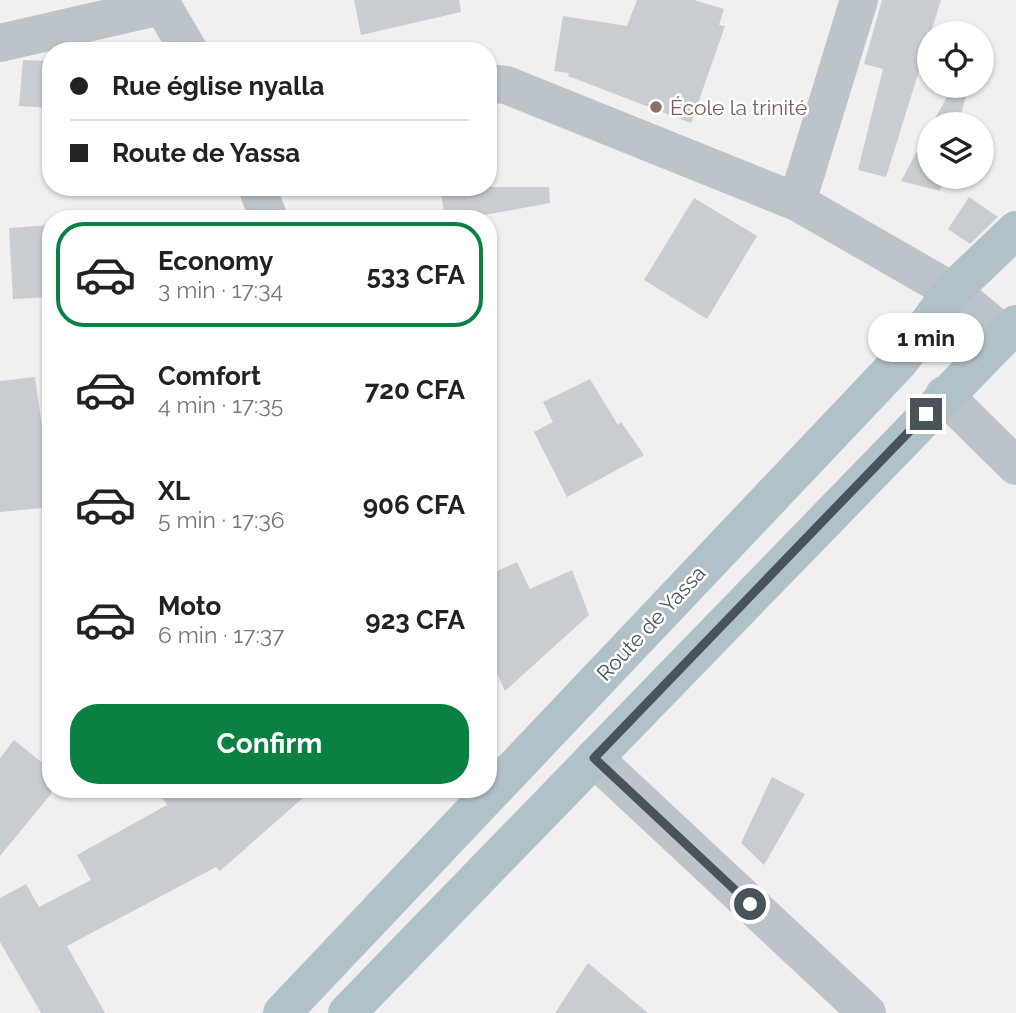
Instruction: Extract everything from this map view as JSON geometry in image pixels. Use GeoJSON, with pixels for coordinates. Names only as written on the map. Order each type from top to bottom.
{"type":"FeatureCollection","features":[{"type":"Feature","properties":{"kind":"main road","name":"Route de Yassa"},"geometry":{"type":"LineString","coordinates":[[497,786],[900,361],[952,291],[1016,230]]}},
{"type":"Feature","properties":{"kind":"main road"},"geometry":{"type":"LineString","coordinates":[[347,1013],[1010,330]]}},
{"type":"Feature","properties":{"kind":"main road","name":"Route de Yassa"},"geometry":{"type":"LineString","coordinates":[[282,1013],[486,798]]}},
{"type":"Feature","properties":{"kind":"street"},"geometry":{"type":"LineString","coordinates":[[797,202],[859,0]]}},
{"type":"Feature","properties":{"kind":"street"},"geometry":{"type":"LineString","coordinates":[[0,43],[160,3],[184,42]]}},
{"type":"Feature","properties":{"kind":"street"},"geometry":{"type":"LineString","coordinates":[[497,84],[506,85],[797,202],[952,291],[1010,330]]}},
{"type":"Feature","properties":{"kind":"street"},"geometry":{"type":"LineString","coordinates":[[944,395],[1016,466]]}},
{"type":"Feature","properties":{"kind":"street"},"geometry":{"type":"LineString","coordinates":[[594,758],[867,1013]]}},
{"type":"Feature","properties":{"kind":"building"},"geometry":{"type":"Polygon","coordinates":[[[354,0],[459,0],[461,12],[361,35],[354,0]]]}},
{"type":"Feature","properties":{"kind":"building"},"geometry":{"type":"Polygon","coordinates":[[[637,0],[694,0],[724,9],[719,25],[725,26],[691,123],[568,76],[569,73],[554,71],[563,16],[627,26],[637,0]]]}},
{"type":"Feature","properties":{"kind":"building"},"geometry":{"type":"Polygon","coordinates":[[[882,0],[941,0],[934,21],[917,21],[917,77],[886,177],[858,170],[883,69],[864,64],[882,0]]]}},
{"type":"Feature","properties":{"kind":"building"},"geometry":{"type":"Polygon","coordinates":[[[23,60],[42,61],[42,107],[19,106],[23,60]]]}},
{"type":"Feature","properties":{"kind":"building"},"geometry":{"type":"Polygon","coordinates":[[[946,98],[966,98],[961,112],[939,112],[946,98]]]}},
{"type":"Feature","properties":{"kind":"building"},"geometry":{"type":"Polygon","coordinates":[[[917,151],[917,185],[901,181],[917,151]]]}},
{"type":"Feature","properties":{"kind":"building"},"geometry":{"type":"Polygon","coordinates":[[[497,187],[549,187],[550,203],[497,213],[497,210],[444,210],[441,196],[497,196],[497,187]]]}},
{"type":"Feature","properties":{"kind":"building"},"geometry":{"type":"Polygon","coordinates":[[[969,197],[998,217],[970,244],[948,229],[969,197]]]}},
{"type":"Feature","properties":{"kind":"building"},"geometry":{"type":"Polygon","coordinates":[[[694,198],[757,236],[707,319],[644,280],[694,198]]]}},
{"type":"Feature","properties":{"kind":"building"},"geometry":{"type":"Polygon","coordinates":[[[42,226],[42,297],[13,299],[9,228],[42,226]]]}},
{"type":"Feature","properties":{"kind":"building"},"geometry":{"type":"Polygon","coordinates":[[[35,377],[42,426],[42,508],[0,512],[0,381],[35,377]]]}},
{"type":"Feature","properties":{"kind":"building"},"geometry":{"type":"Polygon","coordinates":[[[590,379],[618,425],[621,422],[644,455],[567,497],[534,432],[553,422],[543,402],[590,379]]]}},
{"type":"Feature","properties":{"kind":"building"},"geometry":{"type":"Polygon","coordinates":[[[517,562],[530,589],[572,570],[589,615],[505,691],[497,674],[497,571],[517,562]]]}},
{"type":"Feature","properties":{"kind":"building"},"geometry":{"type":"Polygon","coordinates":[[[14,740],[42,763],[42,798],[48,798],[0,856],[0,758],[14,740]]]}},
{"type":"Feature","properties":{"kind":"building"},"geometry":{"type":"Polygon","coordinates":[[[772,777],[805,794],[764,865],[741,843],[772,777]]]}},
{"type":"Feature","properties":{"kind":"building"},"geometry":{"type":"Polygon","coordinates":[[[163,798],[303,798],[220,871],[216,867],[67,946],[105,1013],[41,1013],[0,942],[0,898],[26,884],[39,907],[91,880],[77,855],[167,805],[163,798]]]}},
{"type":"Feature","properties":{"kind":"building"},"geometry":{"type":"Polygon","coordinates":[[[588,963],[648,1013],[555,1013],[588,963]]]}},
{"type":"Feature","properties":{"kind":"place","name":"École la trinité"},"geometry":{"type":"Point","coordinates":[656,107]}},
{"type":"Feature","properties":{"kind":"route"},"geometry":{"type":"LineString","coordinates":[[750,904],[594,758],[926,414]]}}]}
